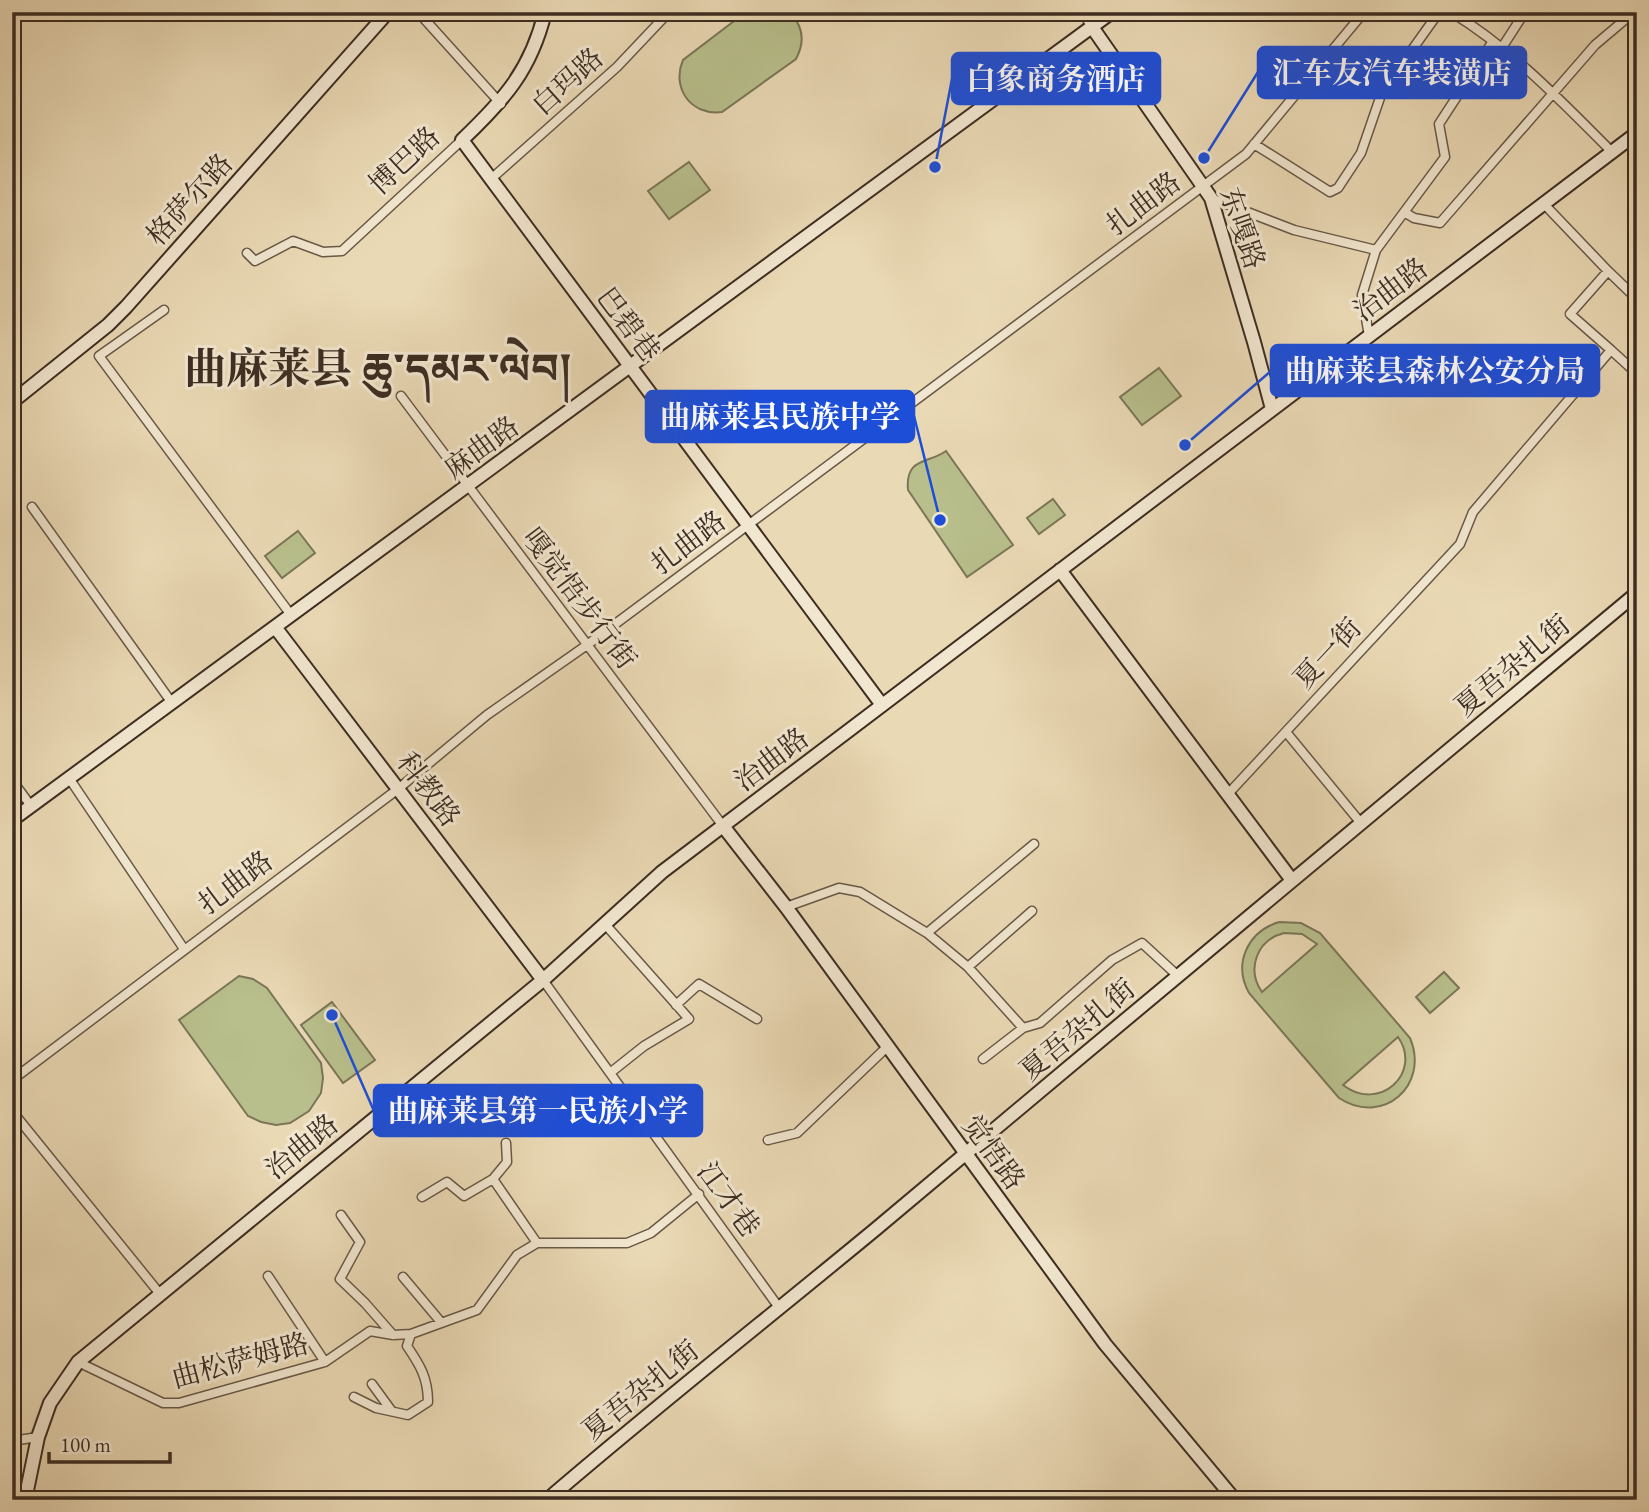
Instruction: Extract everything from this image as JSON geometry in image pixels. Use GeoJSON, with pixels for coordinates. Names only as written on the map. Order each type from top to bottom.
{"type":"FeatureCollection","features":[{"type":"Feature","properties":{"kind":"main road","name":"格萨尔路"},"geometry":{"type":"LineString","coordinates":[[12,402],[108,325],[388,12]]}},
{"type":"Feature","properties":{"kind":"main road","name":"博巴路"},"geometry":{"type":"LineString","coordinates":[[462,140],[501,104],[538,42],[545,12]]}},
{"type":"Feature","properties":{"kind":"main road","name":"麻曲路"},"geometry":{"type":"LineString","coordinates":[[12,820],[1112,12]]}},
{"type":"Feature","properties":{"kind":"main road","name":"东嘎路"},"geometry":{"type":"LineString","coordinates":[[1092,27],[1211,198],[1272,409]]}},
{"type":"Feature","properties":{"kind":"main road","name":"治曲路"},"geometry":{"type":"LineString","coordinates":[[25,1500],[38,1437],[50,1403],[78,1362],[543,980],[662,872],[1637,133]]}},
{"type":"Feature","properties":{"kind":"main road","name":"巴碧巷"},"geometry":{"type":"LineString","coordinates":[[462,140],[882,705]]}},
{"type":"Feature","properties":{"kind":"main road"},"geometry":{"type":"LineString","coordinates":[[1060,570],[1291,879]]}},
{"type":"Feature","properties":{"kind":"main road","name":"夏吾杂扎街"},"geometry":{"type":"LineString","coordinates":[[547,1500],[607,1448],[780,1309],[1291,879],[1637,593]]}},
{"type":"Feature","properties":{"kind":"main road","name":"科教路"},"geometry":{"type":"LineString","coordinates":[[275,627],[543,980]]}},
{"type":"Feature","properties":{"kind":"main road","name":"觉悟路"},"geometry":{"type":"LineString","coordinates":[[723,826],[786,907],[1105,1344],[1235,1500]]}},
{"type":"Feature","properties":{"kind":"street"},"geometry":{"type":"LineString","coordinates":[[418,12],[501,104]]}},
{"type":"Feature","properties":{"kind":"street","name":"白玛路"},"geometry":{"type":"LineString","coordinates":[[491,179],[617,67],[669,12]]}},
{"type":"Feature","properties":{"kind":"street","name":"东嘎路"},"geometry":{"type":"LineString","coordinates":[[1082,12],[1092,27]]}},
{"type":"Feature","properties":{"kind":"street","name":"扎曲路"},"geometry":{"type":"LineString","coordinates":[[12,1080],[398,789],[487,715],[587,645],[1246,154],[1364,12]]}},
{"type":"Feature","properties":{"kind":"street"},"geometry":{"type":"LineString","coordinates":[[1254,144],[1330,192],[1338,188],[1361,153],[1382,92],[1439,12]]}},
{"type":"Feature","properties":{"kind":"street"},"geometry":{"type":"LineString","coordinates":[[1451,12],[1493,41],[1555,94],[1612,152]]}},
{"type":"Feature","properties":{"kind":"street"},"geometry":{"type":"LineString","coordinates":[[1501,49],[1525,12]]}},
{"type":"Feature","properties":{"kind":"street"},"geometry":{"type":"LineString","coordinates":[[1404,212],[1414,218],[1440,223],[1595,45],[1634,12]]}},
{"type":"Feature","properties":{"kind":"street"},"geometry":{"type":"LineString","coordinates":[[1369,336],[1362,295],[1376,250],[1445,157],[1439,124],[1493,41]]}},
{"type":"Feature","properties":{"kind":"street","name":"博巴路"},"geometry":{"type":"LineString","coordinates":[[247,253],[255,261],[292,241],[323,252],[342,251],[462,140]]}},
{"type":"Feature","properties":{"kind":"street"},"geometry":{"type":"LineString","coordinates":[[1211,198],[1294,230],[1376,250]]}},
{"type":"Feature","properties":{"kind":"street"},"geometry":{"type":"LineString","coordinates":[[1544,204],[1637,299]]}},
{"type":"Feature","properties":{"kind":"street"},"geometry":{"type":"LineString","coordinates":[[1608,271],[1570,314],[1633,370],[1637,367]]}},
{"type":"Feature","properties":{"kind":"street"},"geometry":{"type":"LineString","coordinates":[[164,310],[99,356],[291,615]]}},
{"type":"Feature","properties":{"kind":"street","name":"夏一街"},"geometry":{"type":"LineString","coordinates":[[1228,794],[1460,544],[1473,512],[1611,350]]}},
{"type":"Feature","properties":{"kind":"street","name":"嘎觉悟步行街"},"geometry":{"type":"LineString","coordinates":[[401,396],[723,826]]}},
{"type":"Feature","properties":{"kind":"street"},"geometry":{"type":"LineString","coordinates":[[32,507],[172,703]]}},
{"type":"Feature","properties":{"kind":"street"},"geometry":{"type":"LineString","coordinates":[[1286,732],[1360,822]]}},
{"type":"Feature","properties":{"kind":"street"},"geometry":{"type":"LineString","coordinates":[[69,778],[184,949]]}},
{"type":"Feature","properties":{"kind":"street"},"geometry":{"type":"LineString","coordinates":[[12,780],[30,806]]}},
{"type":"Feature","properties":{"kind":"street"},"geometry":{"type":"LineString","coordinates":[[927,933],[1034,844]]}},
{"type":"Feature","properties":{"kind":"street"},"geometry":{"type":"LineString","coordinates":[[786,907],[839,888],[860,892],[927,933],[968,967],[1023,1028]]}},
{"type":"Feature","properties":{"kind":"street"},"geometry":{"type":"LineString","coordinates":[[968,967],[1032,911]]}},
{"type":"Feature","properties":{"kind":"street"},"geometry":{"type":"LineString","coordinates":[[604,923],[689,1019],[644,1046],[610,1073]]}},
{"type":"Feature","properties":{"kind":"street"},"geometry":{"type":"LineString","coordinates":[[983,1059],[1023,1028],[1040,1023],[1112,960],[1142,943],[1178,976]]}},
{"type":"Feature","properties":{"kind":"street","name":"江才巷"},"geometry":{"type":"LineString","coordinates":[[543,980],[780,1309]]}},
{"type":"Feature","properties":{"kind":"street"},"geometry":{"type":"LineString","coordinates":[[676,1005],[699,984],[757,1019]]}},
{"type":"Feature","properties":{"kind":"street"},"geometry":{"type":"LineString","coordinates":[[768,1140],[797,1133],[887,1047]]}},
{"type":"Feature","properties":{"kind":"street"},"geometry":{"type":"LineString","coordinates":[[12,1111],[160,1294]]}},
{"type":"Feature","properties":{"kind":"street"},"geometry":{"type":"LineString","coordinates":[[422,1197],[447,1182],[464,1196],[493,1179],[507,1162],[506,1143]]}},
{"type":"Feature","properties":{"kind":"street"},"geometry":{"type":"LineString","coordinates":[[493,1179],[537,1243],[627,1243],[651,1233],[699,1194]]}},
{"type":"Feature","properties":{"kind":"street"},"geometry":{"type":"LineString","coordinates":[[341,1215],[360,1242],[340,1279],[393,1335]]}},
{"type":"Feature","properties":{"kind":"street","name":"曲松萨姆路"},"geometry":{"type":"LineString","coordinates":[[78,1362],[163,1403],[179,1403],[325,1362],[370,1331],[393,1335],[411,1334],[477,1310],[517,1255],[537,1243]]}},
{"type":"Feature","properties":{"kind":"street"},"geometry":{"type":"LineString","coordinates":[[268,1276],[325,1362]]}},
{"type":"Feature","properties":{"kind":"street"},"geometry":{"type":"LineString","coordinates":[[403,1277],[440,1321]]}},
{"type":"Feature","properties":{"kind":"street"},"geometry":{"type":"LineString","coordinates":[[354,1397],[376,1408],[408,1415],[428,1402],[424,1369],[407,1346],[411,1334]]}},
{"type":"Feature","properties":{"kind":"street"},"geometry":{"type":"LineString","coordinates":[[372,1384],[391,1410]]}},
{"type":"Feature","properties":{"kind":"street"},"geometry":{"type":"LineString","coordinates":[[12,1441],[38,1437]]}},
{"type":"Feature","properties":{"kind":"green space"},"geometry":{"type":"Polygon","coordinates":[[[746,12],[790,13],[798,23],[801,34],[801,46],[796,59],[722,112],[701,110],[686,98],[682,90],[680,70],[683,60],[746,12]]]}},
{"type":"Feature","properties":{"kind":"green space"},"geometry":{"type":"Polygon","coordinates":[[[689,162],[710,190],[669,219],[648,191],[689,162]]]}},
{"type":"Feature","properties":{"kind":"green space"},"geometry":{"type":"Polygon","coordinates":[[[1159,368],[1181,396],[1142,425],[1120,397],[1159,368]]]}},
{"type":"Feature","properties":{"kind":"green space"},"geometry":{"type":"Polygon","coordinates":[[[946,451],[1013,545],[967,577],[908,490],[908,479],[914,467],[946,451]]]}},
{"type":"Feature","properties":{"kind":"green space"},"geometry":{"type":"Polygon","coordinates":[[[1053,499],[1065,515],[1039,534],[1027,518],[1053,499]]]}},
{"type":"Feature","properties":{"kind":"green space"},"geometry":{"type":"Polygon","coordinates":[[[298,531],[315,553],[282,578],[265,556],[298,531]]]}},
{"type":"Feature","properties":{"kind":"green space"},"geometry":{"type":"Polygon","coordinates":[[[1279,922],[1301,923],[1320,933],[1410,1038],[1414,1071],[1408,1085],[1398,1096],[1386,1104],[1371,1107],[1356,1106],[1339,1098],[1249,993],[1242,971],[1243,960],[1251,941],[1279,922]],[[1284,933],[1267,942],[1257,956],[1255,974],[1262,992],[1317,944],[1302,934],[1284,933]],[[1398,1037],[1343,1085],[1357,1092],[1370,1094],[1383,1092],[1393,1085],[1405,1064],[1404,1051],[1398,1037]]]}},
{"type":"Feature","properties":{"kind":"green space"},"geometry":{"type":"Polygon","coordinates":[[[1444,972],[1459,988],[1430,1013],[1416,997],[1444,972]]]}},
{"type":"Feature","properties":{"kind":"green space"},"geometry":{"type":"Polygon","coordinates":[[[239,976],[253,979],[267,988],[321,1063],[321,1093],[309,1111],[290,1123],[276,1125],[248,1116],[179,1020],[239,976]]]}},
{"type":"Feature","properties":{"kind":"green space"},"geometry":{"type":"Polygon","coordinates":[[[332,1002],[375,1060],[343,1083],[301,1025],[332,1002]]]}},
{"type":"Feature","properties":{"kind":"place","name":"汇车友汽车装潢店"},"geometry":{"type":"Point","coordinates":[1204,158]}},
{"type":"Feature","properties":{"kind":"place","name":"白象商务酒店"},"geometry":{"type":"Point","coordinates":[935,167]}},
{"type":"Feature","properties":{"kind":"place","name":"曲麻莱县森林公安分局"},"geometry":{"type":"Point","coordinates":[1185,445]}},
{"type":"Feature","properties":{"kind":"place","name":"曲麻莱县民族中学"},"geometry":{"type":"Point","coordinates":[940,520]}},
{"type":"Feature","properties":{"kind":"place","name":"曲麻莱县第一民族小学"},"geometry":{"type":"Point","coordinates":[332,1015]}},
{"type":"Feature","properties":{"kind":"district","name":"曲麻莱县 ཆུ་དམར་ལེབ།"},"geometry":{"type":"Point","coordinates":[378,368]}}]}
